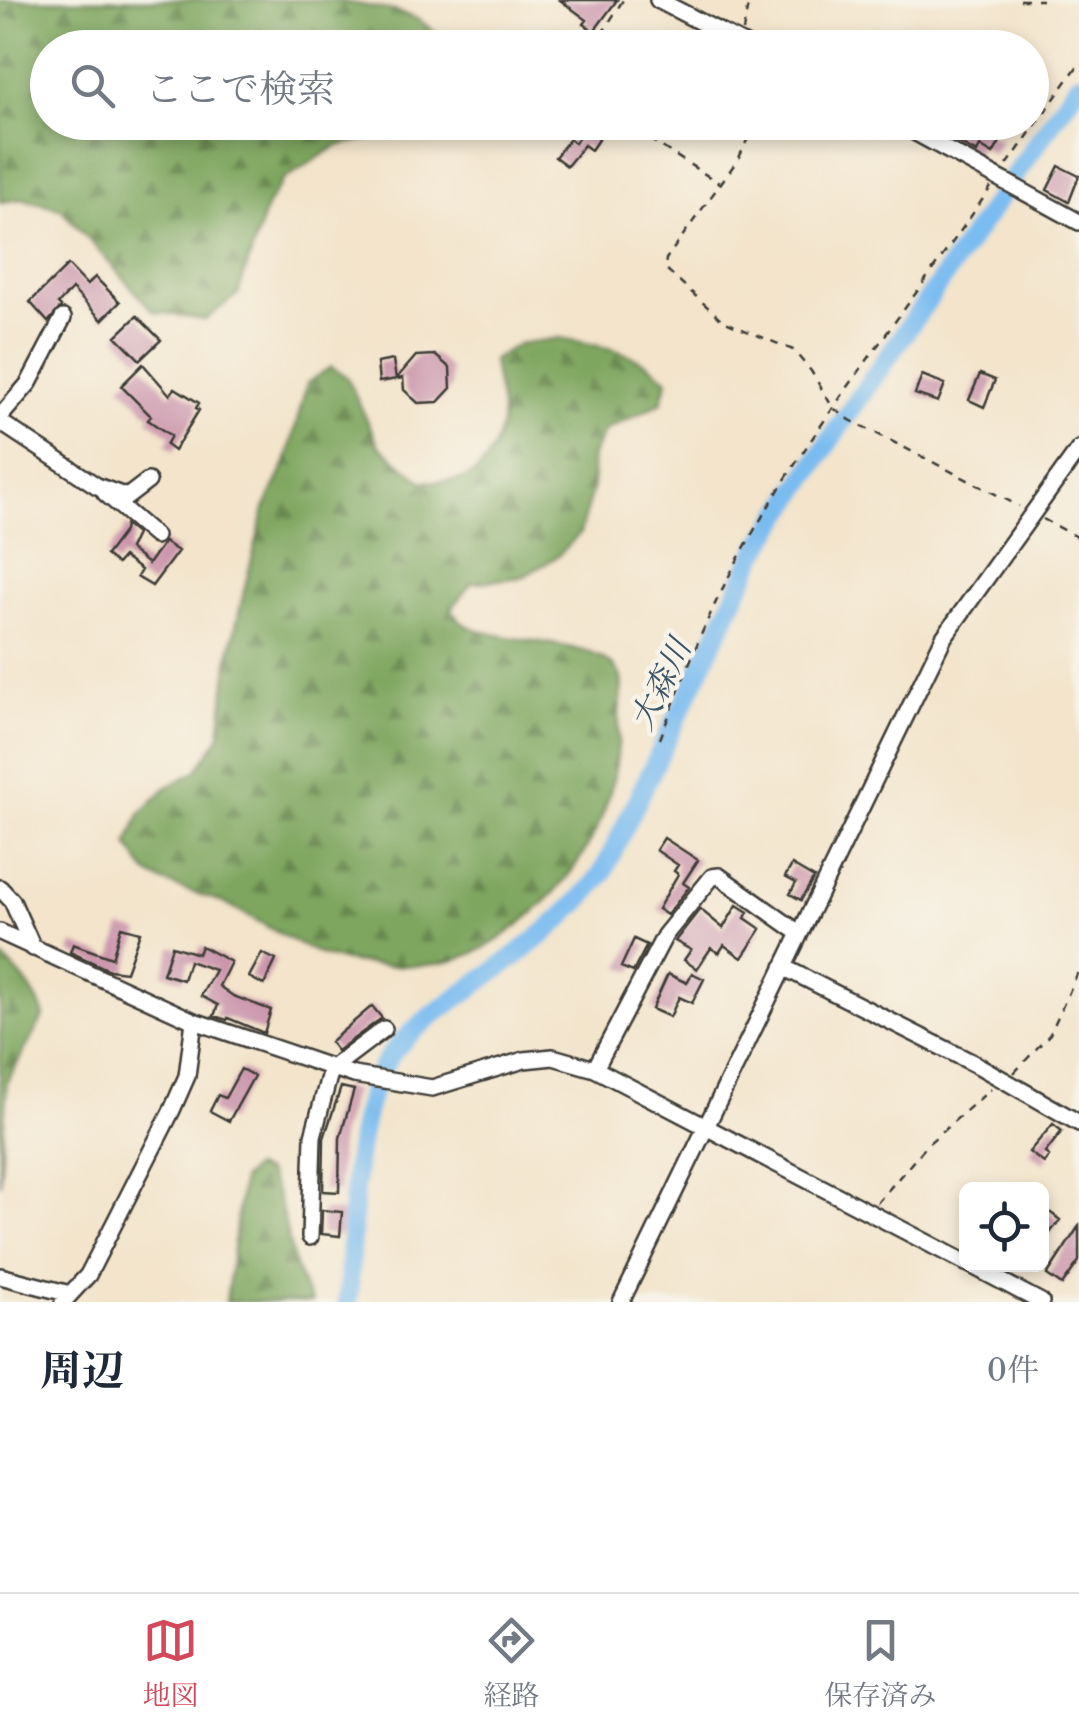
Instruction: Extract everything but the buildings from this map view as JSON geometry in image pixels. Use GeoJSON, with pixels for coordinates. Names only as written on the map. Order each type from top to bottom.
{"type":"FeatureCollection","features":[{"type":"Feature","properties":{"kind":"street"},"geometry":{"type":"LineString","coordinates":[[658,0],[717,30]]}},
{"type":"Feature","properties":{"kind":"street"},"geometry":{"type":"LineString","coordinates":[[928,140],[1079,222]]}},
{"type":"Feature","properties":{"kind":"street"},"geometry":{"type":"LineString","coordinates":[[63,318],[29,383],[0,420],[96,486],[155,536]]}},
{"type":"Feature","properties":{"kind":"street"},"geometry":{"type":"LineString","coordinates":[[621,1302],[944,638],[1079,449]]}},
{"type":"Feature","properties":{"kind":"street"},"geometry":{"type":"LineString","coordinates":[[96,486],[127,497],[148,481]]}},
{"type":"Feature","properties":{"kind":"street"},"geometry":{"type":"LineString","coordinates":[[596,1069],[665,936],[712,877],[719,876],[799,933]]}},
{"type":"Feature","properties":{"kind":"street"},"geometry":{"type":"LineString","coordinates":[[0,888],[12,901],[33,948]]}},
{"type":"Feature","properties":{"kind":"street"},"geometry":{"type":"LineString","coordinates":[[0,932],[194,1021],[354,1075],[432,1088],[524,1060],[567,1059],[596,1069],[959,1259]]}},
{"type":"Feature","properties":{"kind":"street"},"geometry":{"type":"LineString","coordinates":[[783,966],[1079,1123]]}},
{"type":"Feature","properties":{"kind":"street"},"geometry":{"type":"LineString","coordinates":[[0,1276],[66,1298],[88,1274],[187,1076],[194,1021]]}},
{"type":"Feature","properties":{"kind":"street"},"geometry":{"type":"LineString","coordinates":[[310,1237],[313,1136],[331,1069],[384,1029]]}},
{"type":"Feature","properties":{"kind":"street"},"geometry":{"type":"LineString","coordinates":[[983,1272],[1041,1302]]}},
{"type":"Feature","properties":{"kind":"path"},"geometry":{"type":"LineString","coordinates":[[605,30],[623,0]]}},
{"type":"Feature","properties":{"kind":"path"},"geometry":{"type":"LineString","coordinates":[[747,30],[749,0]]}},
{"type":"Feature","properties":{"kind":"path"},"geometry":{"type":"LineString","coordinates":[[1020,0],[1042,0]]}},
{"type":"Feature","properties":{"kind":"path"},"geometry":{"type":"LineString","coordinates":[[1049,106],[1079,64]]}},
{"type":"Feature","properties":{"kind":"path"},"geometry":{"type":"LineString","coordinates":[[650,140],[720,184]]}},
{"type":"Feature","properties":{"kind":"path"},"geometry":{"type":"LineString","coordinates":[[747,140],[739,158],[666,259],[665,268],[723,320],[793,350],[833,408],[854,423],[1079,538]]}},
{"type":"Feature","properties":{"kind":"path"},"geometry":{"type":"LineString","coordinates":[[660,738],[727,580],[764,514],[833,408],[924,286],[1024,140]]}},
{"type":"Feature","properties":{"kind":"path"},"geometry":{"type":"LineString","coordinates":[[869,1212],[929,1144],[1004,1081],[1050,1034],[1079,970]]}},
{"type":"Feature","properties":{"kind":"green space"},"geometry":{"type":"Polygon","coordinates":[[[0,0],[335,0],[395,11],[433,30],[30,30],[30,140],[363,140],[337,146],[283,180],[267,205],[238,294],[205,320],[153,311],[60,208],[24,199],[0,202],[0,0]]]}},
{"type":"Feature","properties":{"kind":"green space"},"geometry":{"type":"Polygon","coordinates":[[[560,338],[618,351],[644,362],[668,380],[661,403],[605,430],[592,456],[593,486],[580,533],[558,556],[523,577],[471,583],[452,609],[459,620],[476,629],[595,655],[612,664],[621,678],[613,781],[604,812],[575,867],[532,914],[490,945],[454,960],[410,966],[322,955],[228,905],[150,875],[128,844],[140,814],[167,787],[196,771],[220,736],[228,661],[247,578],[266,505],[286,463],[307,383],[331,367],[347,377],[379,446],[422,481],[458,480],[483,464],[498,436],[502,416],[493,360],[518,344],[560,338]]]}},
{"type":"Feature","properties":{"kind":"green space"},"geometry":{"type":"Polygon","coordinates":[[[0,956],[26,983],[44,1016],[7,1082],[0,1184],[0,956]]]}},
{"type":"Feature","properties":{"kind":"green space"},"geometry":{"type":"Polygon","coordinates":[[[253,1168],[266,1172],[274,1188],[296,1269],[312,1302],[226,1302],[242,1179],[253,1168]]]}},
{"type":"Feature","properties":{"kind":"waterway","name":"大森川"},"geometry":{"type":"LineString","coordinates":[[1049,126],[1079,83]]}},
{"type":"Feature","properties":{"kind":"waterway","name":"大森川"},"geometry":{"type":"LineString","coordinates":[[348,1302],[358,1152],[363,1122],[381,1070],[418,1027],[538,938],[602,874],[755,555],[836,431],[1039,140]]}}]}
